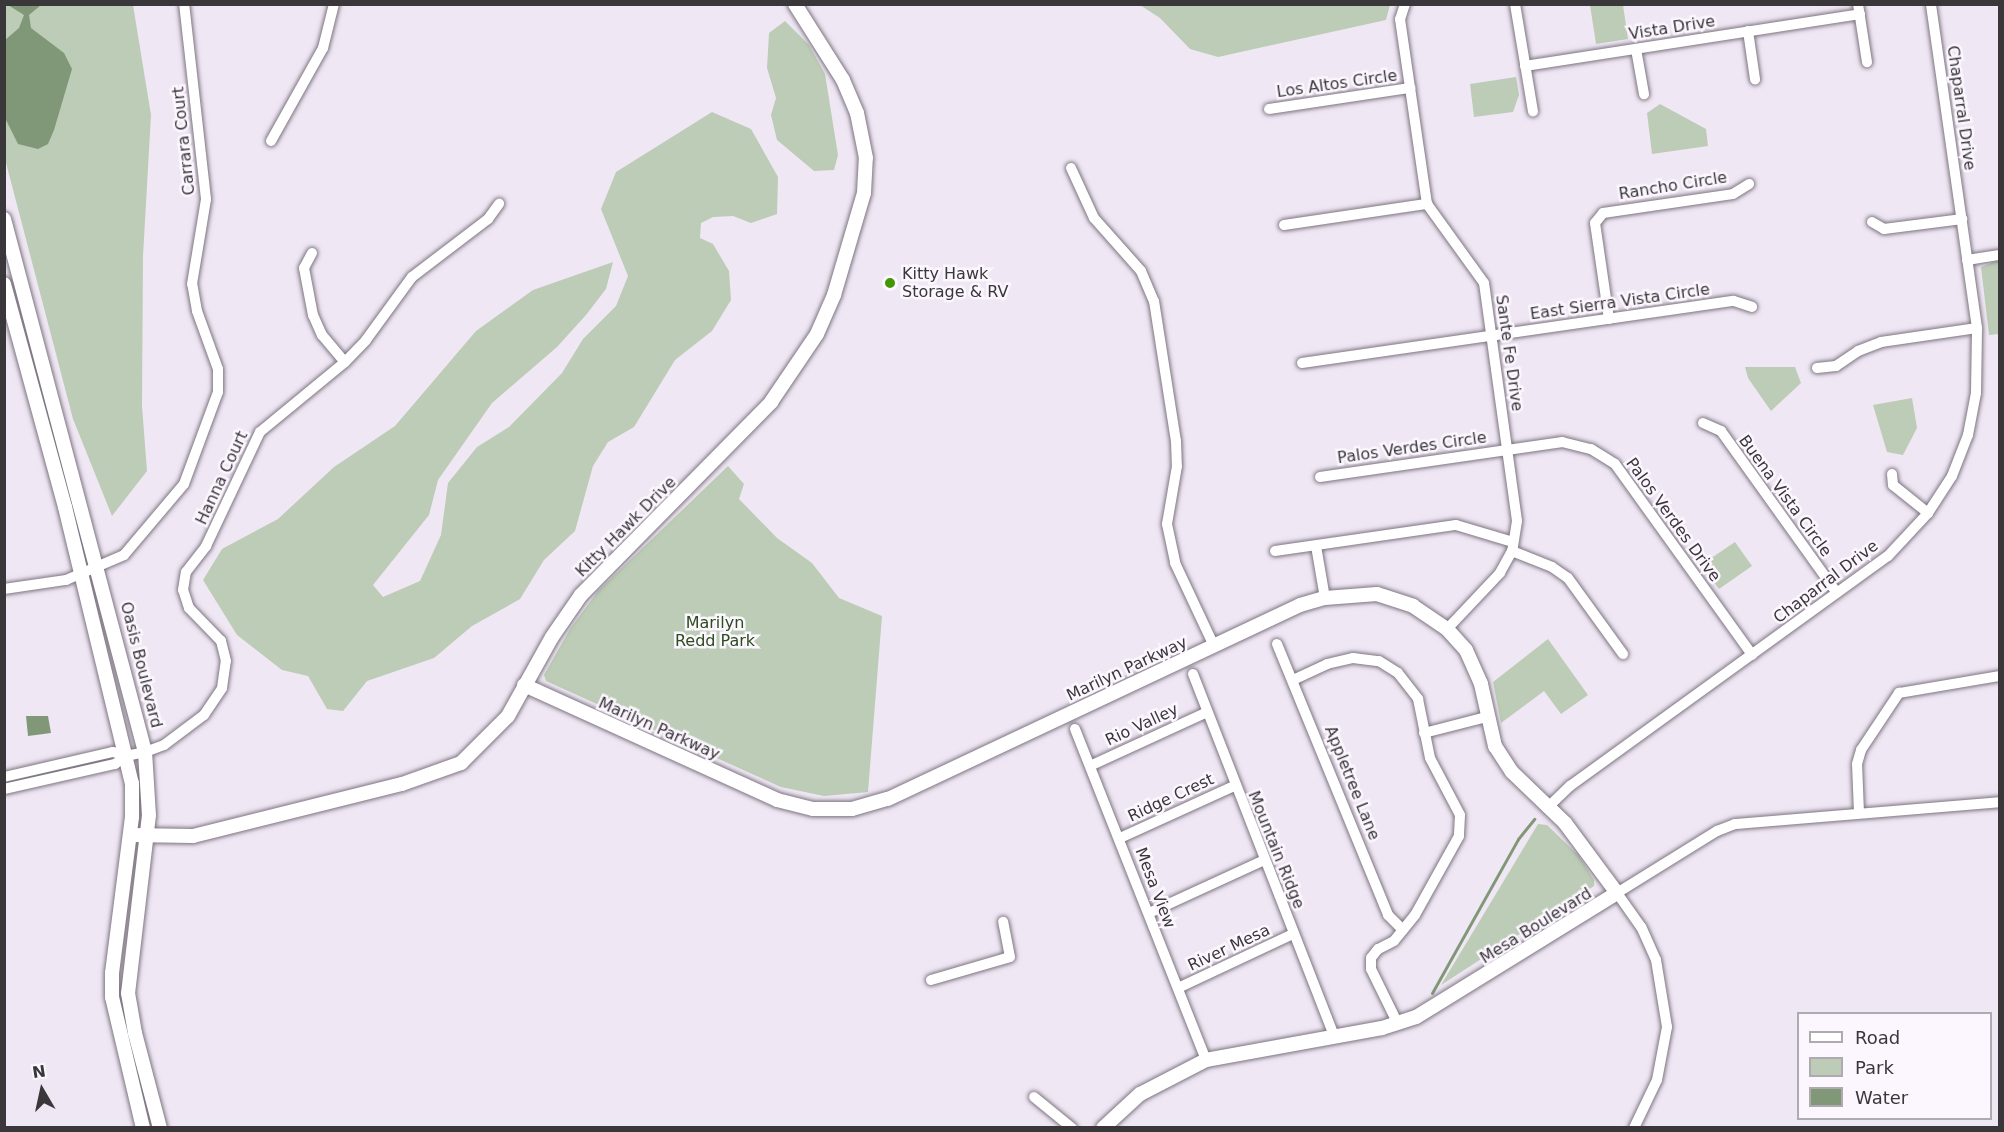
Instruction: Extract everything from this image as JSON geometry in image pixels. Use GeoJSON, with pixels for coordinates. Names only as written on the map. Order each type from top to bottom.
{"type":"FeatureCollection","features":[{"type":"Feature","properties":{"kind":"street","name":"Carrara Court"},"geometry":{"type":"LineString","coordinates":[[4,589],[34,587],[81,574],[124,555],[184,484],[218,392],[218,369],[196,311],[192,284],[206,199],[184,4]]}},
{"type":"Feature","properties":{"kind":"street"},"geometry":{"type":"LineString","coordinates":[[271,141],[323,48],[334,4]]}},
{"type":"Feature","properties":{"kind":"street","name":"Kitty Hawk Drive"},"geometry":{"type":"LineString","coordinates":[[130,835],[193,836],[402,784],[461,763],[487,741],[508,716],[524,685],[581,595],[771,402],[817,334],[834,294],[864,193],[866,158],[857,113],[843,80],[795,4]]}},
{"type":"Feature","properties":{"kind":"street","name":"Sante Fe Drive"},"geometry":{"type":"LineString","coordinates":[[1405,4],[1400,19],[1427,204],[1484,283],[1517,521],[1513,546],[1500,573],[1447,629]]}},
{"type":"Feature","properties":{"kind":"street"},"geometry":{"type":"LineString","coordinates":[[1515,4],[1533,111]]}},
{"type":"Feature","properties":{"kind":"street","name":"Chaparral Drive"},"geometry":{"type":"LineString","coordinates":[[1547,808],[1570,786],[1888,556],[1928,513],[1952,476],[1968,435],[1976,393],[1977,328],[1931,4]]}},
{"type":"Feature","properties":{"kind":"street"},"geometry":{"type":"LineString","coordinates":[[1859,9],[1867,62]]}},
{"type":"Feature","properties":{"kind":"street","name":"Vista Drive"},"geometry":{"type":"LineString","coordinates":[[1525,66],[1748,31],[1859,9]]}},
{"type":"Feature","properties":{"kind":"street"},"geometry":{"type":"LineString","coordinates":[[1748,31],[1755,80]]}},
{"type":"Feature","properties":{"kind":"street"},"geometry":{"type":"LineString","coordinates":[[1636,49],[1644,94]]}},
{"type":"Feature","properties":{"kind":"street","name":"Los Altos Circle"},"geometry":{"type":"LineString","coordinates":[[1269,109],[1410,88]]}},
{"type":"Feature","properties":{"kind":"street"},"geometry":{"type":"LineString","coordinates":[[1071,168],[1094,218],[1141,271],[1154,301],[1176,441],[1177,466],[1167,524],[1175,563],[1214,646]]}},
{"type":"Feature","properties":{"kind":"street","name":"Rancho Circle"},"geometry":{"type":"LineString","coordinates":[[1609,319],[1595,223],[1603,213],[1733,194],[1749,184]]}},
{"type":"Feature","properties":{"kind":"street","name":"Hanna Court"},"geometry":{"type":"LineString","coordinates":[[126,756],[164,745],[204,715],[222,687],[226,662],[221,641],[189,608],[183,590],[186,572],[206,546],[260,432],[345,362],[412,277],[488,219],[499,204]]}},
{"type":"Feature","properties":{"kind":"street"},"geometry":{"type":"LineString","coordinates":[[1284,225],[1427,204]]}},
{"type":"Feature","properties":{"kind":"street","name":"Oasis Boulevard"},"geometry":{"type":"LineString","coordinates":[[4,219],[98,567],[145,752],[149,780],[147,836],[128,993],[135,1034],[160,1128]]}},
{"type":"Feature","properties":{"kind":"street"},"geometry":{"type":"LineString","coordinates":[[1872,222],[1884,230],[1962,219]]}},
{"type":"Feature","properties":{"kind":"street"},"geometry":{"type":"LineString","coordinates":[[312,253],[304,268],[313,315],[322,335],[345,362]]}},
{"type":"Feature","properties":{"kind":"street"},"geometry":{"type":"LineString","coordinates":[[1968,260],[2000,255]]}},
{"type":"Feature","properties":{"kind":"street"},"geometry":{"type":"LineString","coordinates":[[4,284],[81,574],[132,783],[130,835],[112,973],[112,997],[143,1128]]}},
{"type":"Feature","properties":{"kind":"street","name":"East Sierra Vista Circle"},"geometry":{"type":"LineString","coordinates":[[1302,363],[1734,301],[1752,307]]}},
{"type":"Feature","properties":{"kind":"street"},"geometry":{"type":"LineString","coordinates":[[1817,368],[1836,366],[1881,342],[1977,328]]}},
{"type":"Feature","properties":{"kind":"street","name":"Buena Vista Circle"},"geometry":{"type":"LineString","coordinates":[[1703,423],[1721,431],[1837,593]]}},
{"type":"Feature","properties":{"kind":"street","name":"Palos Verdes Drive"},"geometry":{"type":"LineString","coordinates":[[1508,450],[1562,442],[1591,449],[1616,464],[1752,655]]}},
{"type":"Feature","properties":{"kind":"street","name":"Palos Verdes Circle"},"geometry":{"type":"LineString","coordinates":[[1320,477],[1508,450]]}},
{"type":"Feature","properties":{"kind":"street"},"geometry":{"type":"LineString","coordinates":[[1892,474],[1893,485],[1928,513]]}},
{"type":"Feature","properties":{"kind":"street"},"geometry":{"type":"LineString","coordinates":[[1275,551],[1456,525],[1513,546],[1568,578],[1623,654]]}},
{"type":"Feature","properties":{"kind":"street"},"geometry":{"type":"LineString","coordinates":[[1316,546],[1325,598]]}},
{"type":"Feature","properties":{"kind":"street","name":"Marilyn Parkway"},"geometry":{"type":"LineString","coordinates":[[524,685],[777,800],[813,809],[852,809],[888,799],[1214,646],[1325,598],[1377,594],[1413,606],[1447,629],[1466,650],[1481,684],[1495,746],[1512,772],[1591,854],[1617,893]]}},
{"type":"Feature","properties":{"kind":"street","name":"Appletree Lane"},"geometry":{"type":"LineString","coordinates":[[1277,644],[1388,915],[1403,930]]}},
{"type":"Feature","properties":{"kind":"street"},"geometry":{"type":"LineString","coordinates":[[1293,680],[1327,664],[1353,658],[1379,661],[1410,685],[1418,699],[1430,758],[1455,804],[1462,826],[1415,915],[1403,930],[1371,958],[1371,969],[1398,1024]]}},
{"type":"Feature","properties":{"kind":"street","name":"Mountain Ridge"},"geometry":{"type":"LineString","coordinates":[[1193,674],[1205,713],[1334,1036]]}},
{"type":"Feature","properties":{"kind":"street"},"geometry":{"type":"LineString","coordinates":[[1859,813],[1857,764],[1861,750],[1899,693],[2000,676]]}},
{"type":"Feature","properties":{"kind":"street","name":"Rio Valley"},"geometry":{"type":"LineString","coordinates":[[1092,765],[1205,713]]}},
{"type":"Feature","properties":{"kind":"street"},"geometry":{"type":"LineString","coordinates":[[1424,733],[1487,717]]}},
{"type":"Feature","properties":{"kind":"street","name":"Mesa View"},"geometry":{"type":"LineString","coordinates":[[1075,729],[1092,765],[1206,1060]]}},
{"type":"Feature","properties":{"kind":"street"},"geometry":{"type":"LineString","coordinates":[[4,777],[113,753],[126,756]]}},
{"type":"Feature","properties":{"kind":"street"},"geometry":{"type":"LineString","coordinates":[[4,789],[115,764],[126,756]]}},
{"type":"Feature","properties":{"kind":"street","name":"Ridge Crest"},"geometry":{"type":"LineString","coordinates":[[1120,838],[1234,786]]}},
{"type":"Feature","properties":{"kind":"street","name":"Mesa Boulevard"},"geometry":{"type":"LineString","coordinates":[[1103,1128],[1140,1094],[1206,1060],[1398,1024],[1435,1008],[1717,831],[1735,824],[2000,802]]}},
{"type":"Feature","properties":{"kind":"street"},"geometry":{"type":"LineString","coordinates":[[1149,914],[1264,860]]}},
{"type":"Feature","properties":{"kind":"street"},"geometry":{"type":"LineString","coordinates":[[1617,893],[1641,927],[1656,960],[1666,1016],[1657,1080],[1634,1128]]}},
{"type":"Feature","properties":{"kind":"street"},"geometry":{"type":"LineString","coordinates":[[931,980],[1010,957],[1003,922]]}},
{"type":"Feature","properties":{"kind":"street","name":"River Mesa"},"geometry":{"type":"LineString","coordinates":[[1178,988],[1293,934]]}},
{"type":"Feature","properties":{"kind":"street"},"geometry":{"type":"LineString","coordinates":[[1034,1097],[1072,1128]]}},
{"type":"Feature","properties":{"kind":"green space"},"geometry":{"type":"Polygon","coordinates":[[[4,5],[133,5],[151,115],[143,256],[142,406],[147,471],[112,516],[73,419],[5,159],[4,5]]]}},
{"type":"Feature","properties":{"kind":"green space"},"geometry":{"type":"Polygon","coordinates":[[[1140,5],[1390,5],[1386,20],[1218,57],[1190,49],[1160,18],[1140,5]]]}},
{"type":"Feature","properties":{"kind":"green space"},"geometry":{"type":"Polygon","coordinates":[[[1590,5],[1623,5],[1628,39],[1596,44],[1590,5]]]}},
{"type":"Feature","properties":{"kind":"green space"},"geometry":{"type":"Polygon","coordinates":[[[785,21],[809,45],[825,74],[838,155],[834,170],[814,171],[777,140],[771,115],[776,98],[767,68],[769,33],[785,21]]]}},
{"type":"Feature","properties":{"kind":"green space"},"geometry":{"type":"Polygon","coordinates":[[[1516,77],[1519,95],[1513,112],[1474,117],[1470,84],[1516,77]]]}},
{"type":"Feature","properties":{"kind":"green space"},"geometry":{"type":"Polygon","coordinates":[[[1660,104],[1706,129],[1708,146],[1652,154],[1647,113],[1660,104]]]}},
{"type":"Feature","properties":{"kind":"green space"},"geometry":{"type":"Polygon","coordinates":[[[712,112],[751,129],[778,177],[777,214],[751,223],[733,216],[713,217],[701,223],[700,238],[713,244],[729,271],[731,300],[712,331],[675,360],[634,427],[608,442],[593,466],[575,531],[544,560],[520,599],[472,626],[434,658],[367,681],[343,711],[327,709],[308,676],[282,670],[237,635],[203,580],[222,549],[278,519],[334,467],[395,426],[476,331],[533,290],[613,262],[606,289],[586,315],[557,347],[492,403],[438,480],[429,515],[373,585],[383,597],[420,581],[441,535],[448,483],[477,447],[509,427],[562,373],[583,339],[616,306],[628,276],[601,209],[616,172],[712,112]]]}},
{"type":"Feature","properties":{"kind":"green space"},"geometry":{"type":"Polygon","coordinates":[[[1999,260],[1999,334],[1989,335],[1981,267],[1999,260]]]}},
{"type":"Feature","properties":{"kind":"green space"},"geometry":{"type":"Polygon","coordinates":[[[1745,367],[1795,367],[1801,383],[1771,411],[1748,378],[1745,367]]]}},
{"type":"Feature","properties":{"kind":"green space"},"geometry":{"type":"Polygon","coordinates":[[[1912,398],[1917,428],[1903,455],[1887,452],[1873,405],[1912,398]]]}},
{"type":"Feature","properties":{"kind":"green space","name":"Marilyn Redd Park"},"geometry":{"type":"Polygon","coordinates":[[[728,466],[744,484],[739,499],[777,538],[812,563],[839,598],[882,616],[868,792],[824,796],[781,787],[546,681],[544,675],[570,629],[598,591],[728,466]]]}},
{"type":"Feature","properties":{"kind":"green space"},"geometry":{"type":"Polygon","coordinates":[[[1735,542],[1752,566],[1719,589],[1701,565],[1735,542]]]}},
{"type":"Feature","properties":{"kind":"green space"},"geometry":{"type":"Polygon","coordinates":[[[1548,639],[1588,695],[1561,714],[1544,691],[1501,723],[1493,682],[1548,639]]]}},
{"type":"Feature","properties":{"kind":"green space"},"geometry":{"type":"Polygon","coordinates":[[[1538,824],[1547,825],[1579,856],[1594,880],[1594,886],[1441,985],[1538,824]]]}},
{"type":"Feature","properties":{"kind":"water"},"geometry":{"type":"Polygon","coordinates":[[[8,5],[41,5],[29,15],[31,28],[64,53],[72,69],[54,130],[48,144],[38,149],[18,144],[6,120],[5,40],[19,28],[24,15],[8,5]]]}},
{"type":"Feature","properties":{"kind":"water"},"geometry":{"type":"Polygon","coordinates":[[[26,716],[48,716],[51,733],[28,736],[26,716]]]}},
{"type":"Feature","properties":{"kind":"waterway"},"geometry":{"type":"LineString","coordinates":[[1432,993],[1518,839],[1534,819]]}},
{"type":"Feature","properties":{"kind":"place","name":"Kitty Hawk Storage & RV"},"geometry":{"type":"Point","coordinates":[890,283]}}]}
